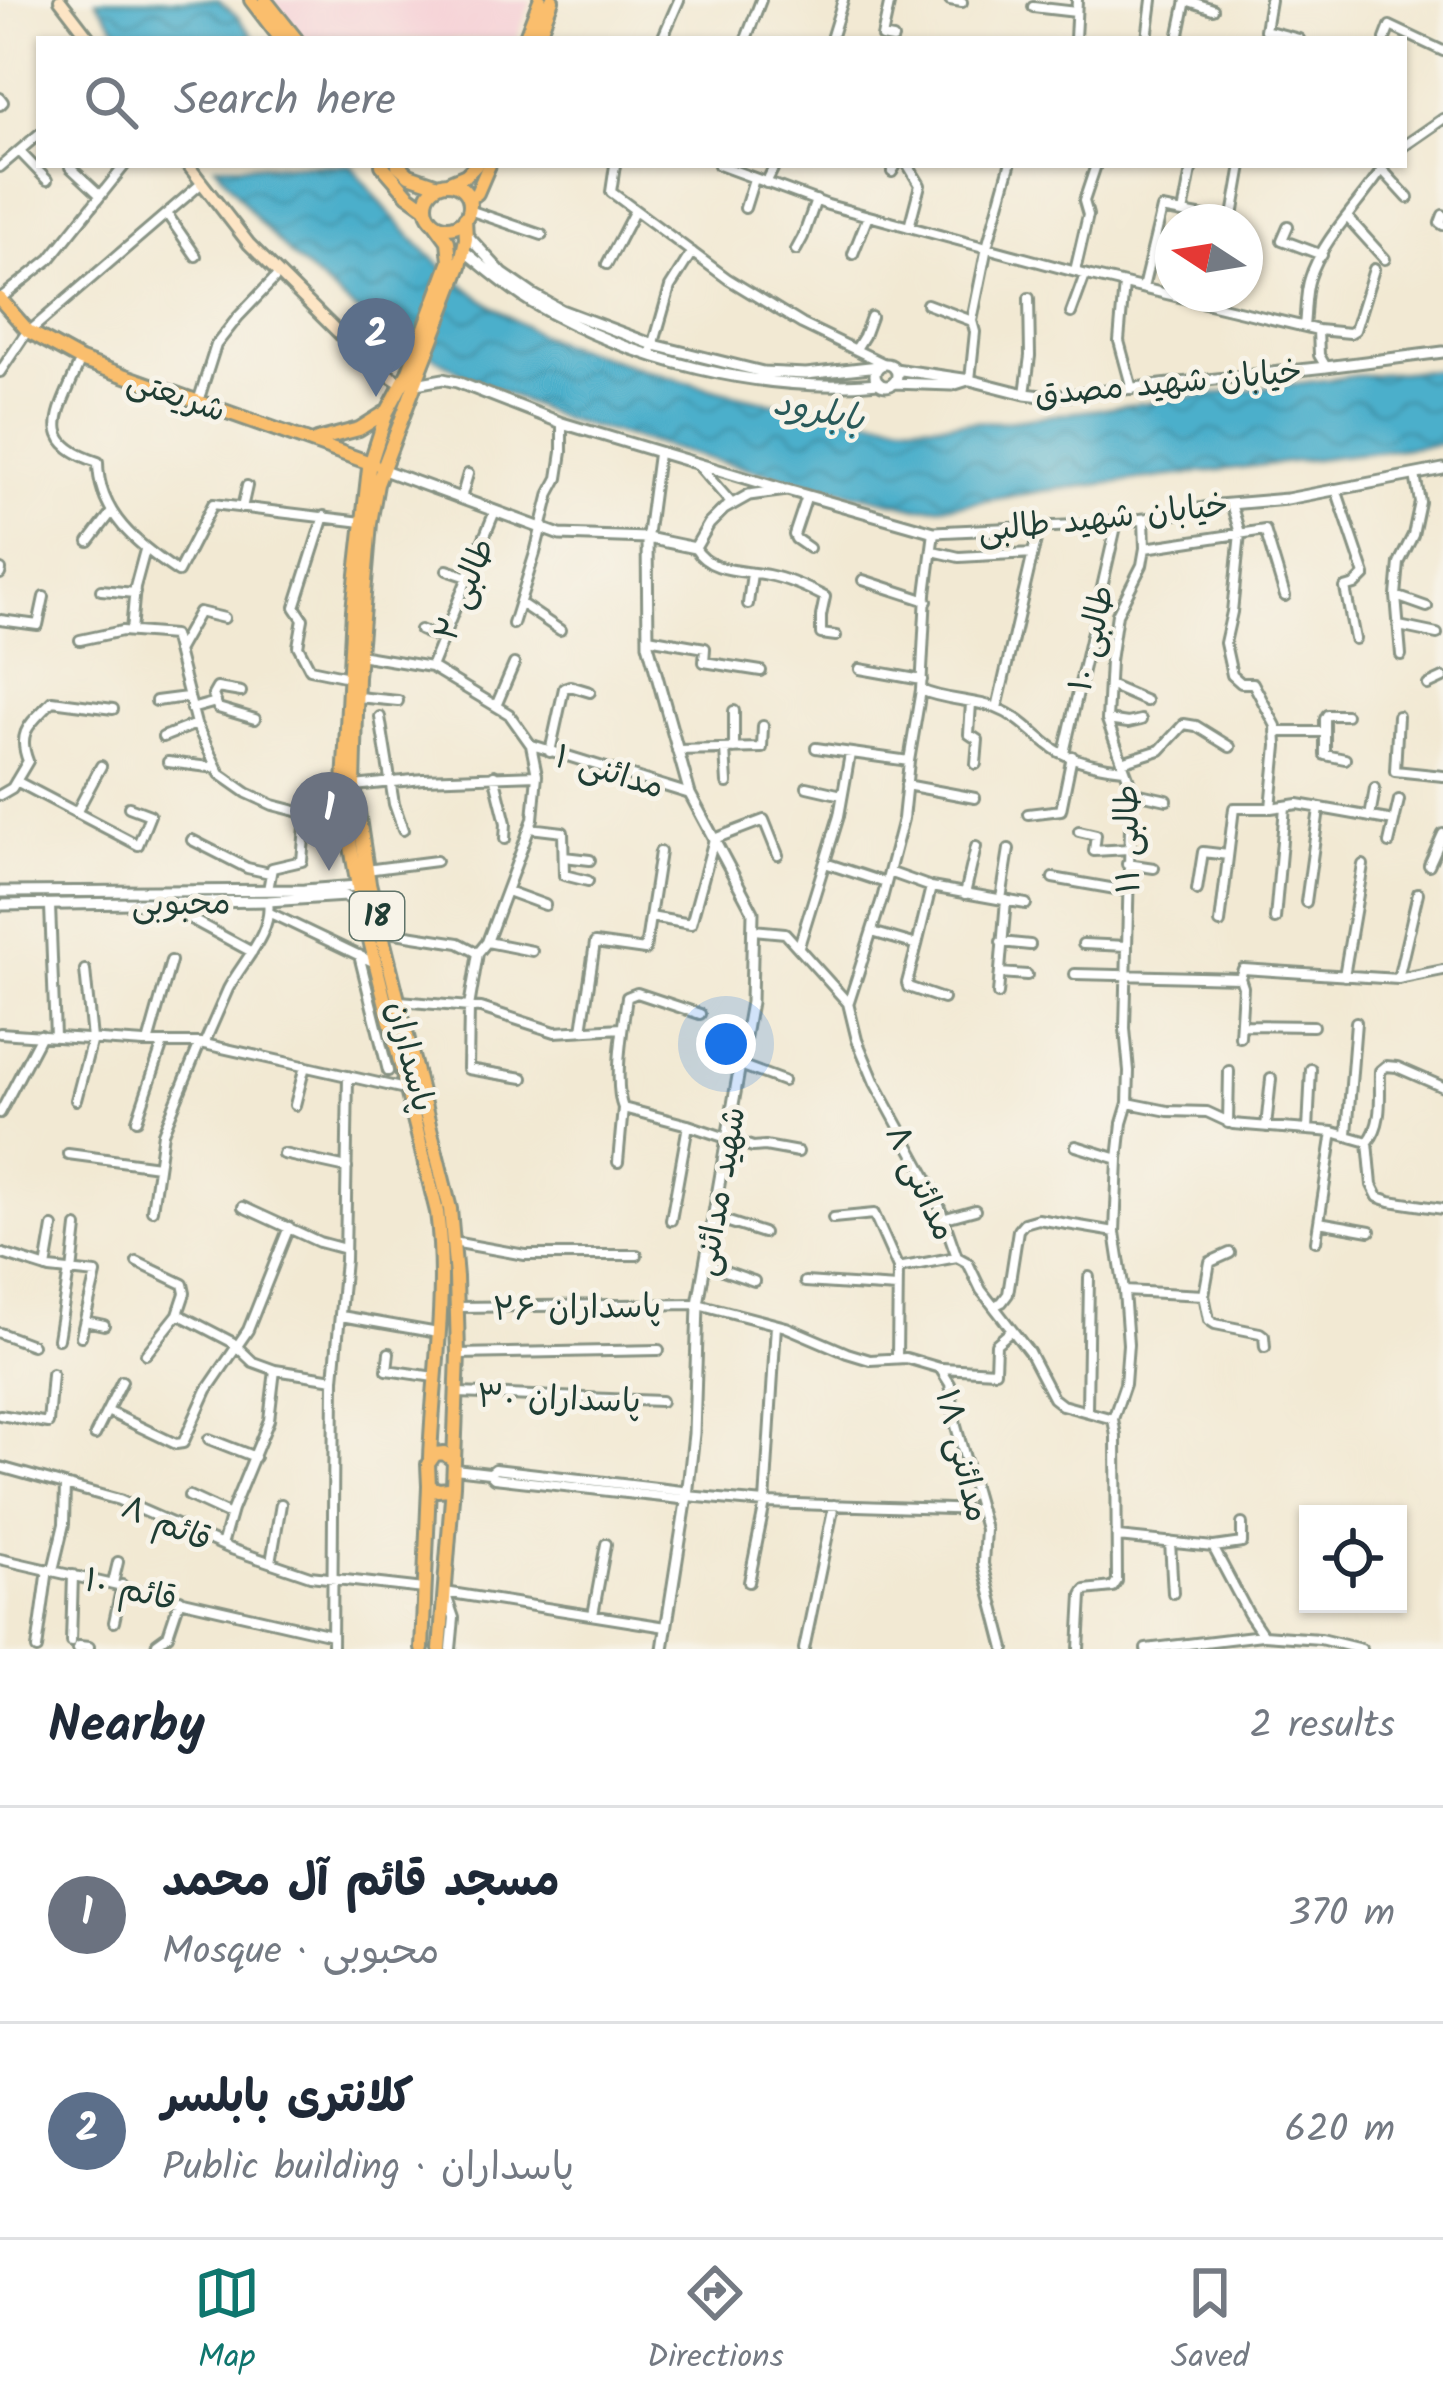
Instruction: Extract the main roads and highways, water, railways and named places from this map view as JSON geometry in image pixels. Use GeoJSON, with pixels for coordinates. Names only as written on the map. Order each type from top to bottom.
{"type":"FeatureCollection","features":[{"type":"Feature","properties":{"kind":"main road"},"geometry":{"type":"LineString","coordinates":[[60,0],[88,36]]}},
{"type":"Feature","properties":{"kind":"main road"},"geometry":{"type":"LineString","coordinates":[[250,0],[279,36]]}},
{"type":"Feature","properties":{"kind":"main road"},"geometry":{"type":"LineString","coordinates":[[265,0],[294,36]]}},
{"type":"Feature","properties":{"kind":"main road"},"geometry":{"type":"LineString","coordinates":[[526,36],[540,0]]}},
{"type":"Feature","properties":{"kind":"main road"},"geometry":{"type":"LineString","coordinates":[[538,36],[552,0]]}},
{"type":"Feature","properties":{"kind":"main road"},"geometry":{"type":"LineString","coordinates":[[190,168],[249,244],[370,364],[412,379],[454,263],[464,251],[468,209],[459,186],[417,178],[402,168]]}},
{"type":"Feature","properties":{"kind":"main road"},"geometry":{"type":"LineString","coordinates":[[385,168],[426,208],[448,241],[454,263]]}},
{"type":"Feature","properties":{"kind":"main road"},"geometry":{"type":"LineString","coordinates":[[426,208],[428,195],[473,168]]}},
{"type":"Feature","properties":{"kind":"main road"},"geometry":{"type":"LineString","coordinates":[[434,222],[452,226],[468,209],[487,168]]}},
{"type":"Feature","properties":{"kind":"main road"},"geometry":{"type":"LineString","coordinates":[[408,195],[416,190],[417,178]]}},
{"type":"Feature","properties":{"kind":"main road","name":"شریعتی"},"geometry":{"type":"LineString","coordinates":[[0,299],[26,334],[81,360],[373,466]]}},
{"type":"Feature","properties":{"kind":"main road","name":"شریعتی"},"geometry":{"type":"LineString","coordinates":[[0,311],[26,334],[78,366],[311,441],[373,466]]}},
{"type":"Feature","properties":{"kind":"main road","name":"پاسداران"},"geometry":{"type":"LineString","coordinates":[[412,379],[387,412],[362,521],[344,785],[347,824],[381,931],[450,1209],[458,1359],[454,1465]]}},
{"type":"Feature","properties":{"kind":"main road","name":"پاسداران"},"geometry":{"type":"LineString","coordinates":[[412,379],[373,466],[354,786],[361,904],[441,1243],[440,1334],[430,1458]]}},
{"type":"Feature","properties":{"kind":"main road"},"geometry":{"type":"LineString","coordinates":[[311,441],[359,429],[387,412]]}},
{"type":"Feature","properties":{"kind":"main road"},"geometry":{"type":"LineString","coordinates":[[431,1427],[440,1438],[447,1432],[458,1359]]}},
{"type":"Feature","properties":{"kind":"main road"},"geometry":{"type":"LineString","coordinates":[[430,1458],[444,1453],[454,1465]]}},
{"type":"Feature","properties":{"kind":"main road","name":"18"},"geometry":{"type":"LineString","coordinates":[[422,1649],[430,1458]]}},
{"type":"Feature","properties":{"kind":"main road","name":"18"},"geometry":{"type":"LineString","coordinates":[[440,1649],[454,1465]]}},
{"type":"Feature","properties":{"kind":"main road"},"geometry":{"type":"LineString","coordinates":[[429,1486],[442,1490],[452,1485]]}},
{"type":"Feature","properties":{"kind":"main road"},"geometry":{"type":"LineString","coordinates":[[424,1571],[434,1512],[444,1505],[452,1516]]}},
{"type":"Feature","properties":{"kind":"water"},"geometry":{"type":"Polygon","coordinates":[[[96,0],[218,0],[253,36],[122,36],[96,0]]]}},
{"type":"Feature","properties":{"kind":"water"},"geometry":{"type":"Polygon","coordinates":[[[217,168],[353,168],[391,214],[455,278],[533,331],[717,390],[836,414],[916,423],[999,422],[1443,369],[1443,444],[918,508],[561,418],[463,374],[351,307],[260,223],[217,168]]]}},
{"type":"Feature","properties":{"kind":"place","name":"کلانتری بابلسر"},"geometry":{"type":"Point","coordinates":[376,397]}},
{"type":"Feature","properties":{"kind":"place","name":"مسجد قائم آل محمد"},"geometry":{"type":"Point","coordinates":[329,871]}},
{"type":"Feature","properties":{"kind":"water label","name":"بابلرود"},"geometry":{"type":"Point","coordinates":[819,409]}}]}
